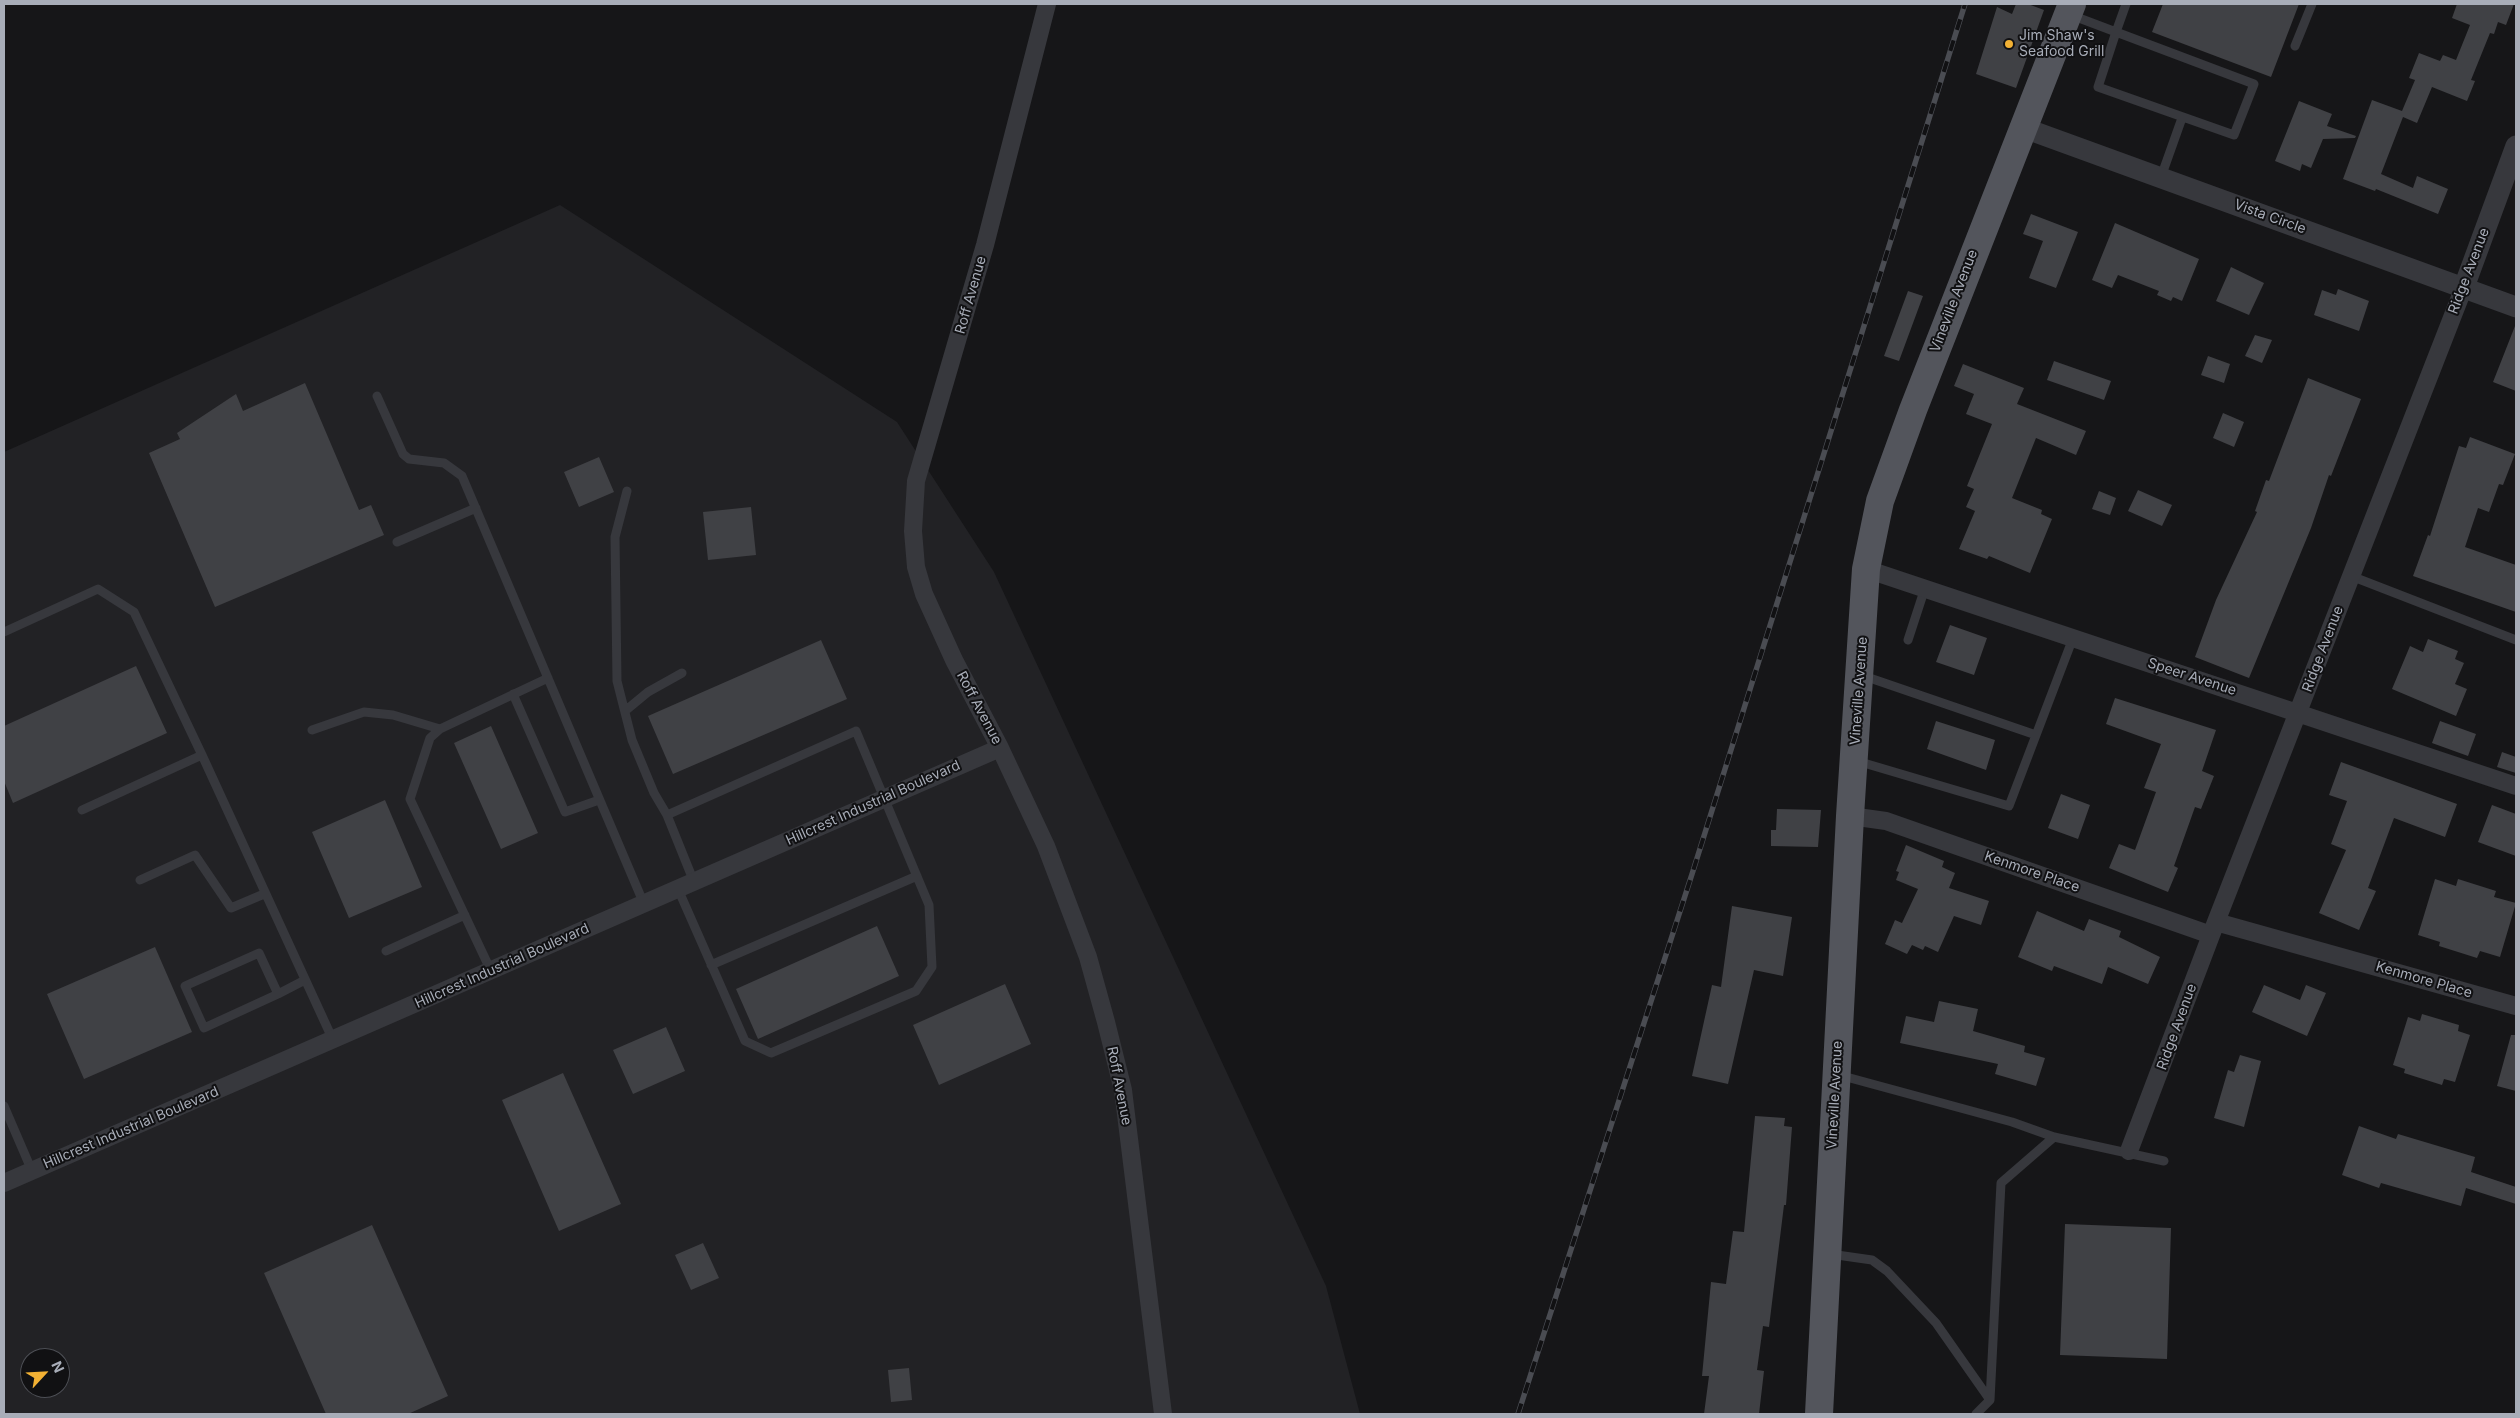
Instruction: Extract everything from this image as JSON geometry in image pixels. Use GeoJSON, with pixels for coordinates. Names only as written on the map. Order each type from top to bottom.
{"type":"FeatureCollection","features":[{"type":"Feature","properties":{"kind":"main road","name":"Vineville Avenue"},"geometry":{"type":"LineString","coordinates":[[1819,1414],[1850,816],[1866,569],[1880,501],[1961,282],[2070,9]]}},
{"type":"Feature","properties":{"kind":"street","name":"Roff Avenue"},"geometry":{"type":"LineString","coordinates":[[1047,4],[985,245],[916,481],[913,531],[916,567],[924,594],[954,660],[1000,748],[1046,846],[1088,957],[1122,1090],[1163,1414]]}},
{"type":"Feature","properties":{"kind":"street","name":"Vista Circle"},"geometry":{"type":"LineString","coordinates":[[2024,128],[2516,307]]}},
{"type":"Feature","properties":{"kind":"street","name":"Ridge Avenue"},"geometry":{"type":"LineString","coordinates":[[2129,1151],[2213,929],[2464,288],[2516,146]]}},
{"type":"Feature","properties":{"kind":"street","name":"Speer Avenue"},"geometry":{"type":"LineString","coordinates":[[1866,569],[2516,786]]}},
{"type":"Feature","properties":{"kind":"street","name":"Hillcrest Industrial Boulevard"},"geometry":{"type":"LineString","coordinates":[[4,1183],[1000,748]]}},
{"type":"Feature","properties":{"kind":"street","name":"Kenmore Place"},"geometry":{"type":"LineString","coordinates":[[1850,816],[1886,821],[2213,929],[2516,1006]]}},
{"type":"Feature","properties":{"kind":"lane"},"geometry":{"type":"LineString","coordinates":[[2070,9],[2116,32],[2254,84],[2234,136],[2098,87],[2116,32],[2126,4]]}},
{"type":"Feature","properties":{"kind":"lane"},"geometry":{"type":"LineString","coordinates":[[2295,46],[2312,4]]}},
{"type":"Feature","properties":{"kind":"lane"},"geometry":{"type":"LineString","coordinates":[[2161,177],[2182,118]]}},
{"type":"Feature","properties":{"kind":"lane"},"geometry":{"type":"LineString","coordinates":[[377,396],[402,454],[409,459],[444,463],[462,476],[644,904]]}},
{"type":"Feature","properties":{"kind":"lane"},"geometry":{"type":"LineString","coordinates":[[627,491],[615,537],[617,681],[632,740],[654,793],[667,814],[686,885],[711,965],[744,1041],[771,1054],[916,991],[932,967],[929,905],[856,732],[667,814]]}},
{"type":"Feature","properties":{"kind":"lane"},"geometry":{"type":"LineString","coordinates":[[397,542],[476,508]]}},
{"type":"Feature","properties":{"kind":"lane"},"geometry":{"type":"LineString","coordinates":[[2351,576],[2516,640]]}},
{"type":"Feature","properties":{"kind":"lane"},"geometry":{"type":"LineString","coordinates":[[4,632],[98,588],[134,612],[333,1040]]}},
{"type":"Feature","properties":{"kind":"lane"},"geometry":{"type":"LineString","coordinates":[[1908,640],[1925,588]]}},
{"type":"Feature","properties":{"kind":"lane"},"geometry":{"type":"LineString","coordinates":[[1854,760],[2009,806],[2073,638]]}},
{"type":"Feature","properties":{"kind":"lane"},"geometry":{"type":"LineString","coordinates":[[624,711],[648,692],[682,673]]}},
{"type":"Feature","properties":{"kind":"lane"},"geometry":{"type":"LineString","coordinates":[[1860,675],[2036,735]]}},
{"type":"Feature","properties":{"kind":"lane"},"geometry":{"type":"LineString","coordinates":[[491,971],[410,799],[430,738],[440,729],[548,678]]}},
{"type":"Feature","properties":{"kind":"lane"},"geometry":{"type":"LineString","coordinates":[[513,694],[565,812],[599,800]]}},
{"type":"Feature","properties":{"kind":"lane"},"geometry":{"type":"LineString","coordinates":[[312,730],[364,712],[393,715],[440,729]]}},
{"type":"Feature","properties":{"kind":"lane"},"geometry":{"type":"LineString","coordinates":[[82,810],[202,755]]}},
{"type":"Feature","properties":{"kind":"lane"},"geometry":{"type":"LineString","coordinates":[[140,880],[195,855],[231,908],[264,894]]}},
{"type":"Feature","properties":{"kind":"lane"},"geometry":{"type":"LineString","coordinates":[[711,965],[917,876]]}},
{"type":"Feature","properties":{"kind":"lane"},"geometry":{"type":"LineString","coordinates":[[386,951],[465,915]]}},
{"type":"Feature","properties":{"kind":"lane"},"geometry":{"type":"LineString","coordinates":[[278,994],[259,953],[186,986],[204,1028],[278,994],[305,980]]}},
{"type":"Feature","properties":{"kind":"lane"},"geometry":{"type":"LineString","coordinates":[[1836,1074],[2012,1122],[2054,1137],[2129,1151],[2164,1161]]}},
{"type":"Feature","properties":{"kind":"lane"},"geometry":{"type":"LineString","coordinates":[[4,1106],[32,1171]]}},
{"type":"Feature","properties":{"kind":"lane"},"geometry":{"type":"LineString","coordinates":[[1976,1414],[1990,1400],[2001,1183],[2054,1137]]}},
{"type":"Feature","properties":{"kind":"lane"},"geometry":{"type":"LineString","coordinates":[[1827,1254],[1872,1260],[1887,1271],[1936,1323],[1990,1400]]}},
{"type":"Feature","properties":{"kind":"shaded area"},"geometry":{"type":"Polygon","coordinates":[[[560,205],[897,422],[994,572],[1326,1286],[1360,1414],[4,1414],[4,452],[560,205]]]}},
{"type":"Feature","properties":{"kind":"building","name":"Jim Shaw's Seafood Grill"},"geometry":{"type":"Polygon","coordinates":[[[2016,4],[2028,4],[2044,10],[2016,88],[1976,74],[1997,7],[2012,14],[2016,4]]]}},
{"type":"Feature","properties":{"kind":"building"},"geometry":{"type":"Polygon","coordinates":[[[2163,4],[2299,4],[2271,77],[2152,32],[2163,4]]]}},
{"type":"Feature","properties":{"kind":"building"},"geometry":{"type":"Polygon","coordinates":[[[2457,4],[2514,4],[2506,25],[2498,22],[2494,34],[2490,33],[2471,80],[2475,81],[2467,101],[2432,87],[2417,123],[2403,117],[2381,174],[2413,188],[2417,176],[2448,189],[2438,214],[2376,189],[2375,191],[2343,179],[2372,100],[2402,111],[2415,80],[2409,78],[2419,53],[2440,61],[2443,55],[2456,60],[2470,25],[2452,18],[2457,4]]]}},
{"type":"Feature","properties":{"kind":"building"},"geometry":{"type":"Polygon","coordinates":[[[2299,101],[2332,114],[2327,126],[2356,136],[2355,138],[2323,139],[2311,168],[2302,164],[2300,171],[2275,161],[2299,101]]]}},
{"type":"Feature","properties":{"kind":"building"},"geometry":{"type":"Polygon","coordinates":[[[2031,214],[2078,232],[2056,288],[2029,278],[2043,241],[2023,234],[2031,214]]]}},
{"type":"Feature","properties":{"kind":"building"},"geometry":{"type":"Polygon","coordinates":[[[2115,223],[2199,259],[2182,301],[2173,297],[2171,301],[2157,295],[2159,291],[2118,275],[2112,288],[2092,280],[2115,223]]]}},
{"type":"Feature","properties":{"kind":"building"},"geometry":{"type":"Polygon","coordinates":[[[2231,267],[2264,283],[2249,315],[2216,301],[2231,267]]]}},
{"type":"Feature","properties":{"kind":"building"},"geometry":{"type":"Polygon","coordinates":[[[2338,289],[2369,301],[2359,331],[2314,315],[2322,290],[2336,295],[2338,289]]]}},
{"type":"Feature","properties":{"kind":"building"},"geometry":{"type":"Polygon","coordinates":[[[1908,291],[1923,296],[1899,361],[1884,356],[1908,291]]]}},
{"type":"Feature","properties":{"kind":"building"},"geometry":{"type":"Polygon","coordinates":[[[2516,326],[2516,391],[2493,382],[2516,326]]]}},
{"type":"Feature","properties":{"kind":"building"},"geometry":{"type":"Polygon","coordinates":[[[2255,335],[2272,340],[2262,363],[2245,356],[2255,335]]]}},
{"type":"Feature","properties":{"kind":"building"},"geometry":{"type":"Polygon","coordinates":[[[2208,356],[2230,364],[2224,383],[2201,375],[2208,356]]]}},
{"type":"Feature","properties":{"kind":"building"},"geometry":{"type":"Polygon","coordinates":[[[2054,361],[2111,381],[2104,400],[2047,380],[2054,361]]]}},
{"type":"Feature","properties":{"kind":"building"},"geometry":{"type":"Polygon","coordinates":[[[1963,364],[2024,388],[2017,404],[2086,431],[2076,455],[2036,438],[2012,498],[2042,510],[2041,514],[2052,519],[2030,573],[1989,556],[1987,559],[1959,549],[1975,511],[1966,507],[1974,489],[1967,486],[1992,424],[1966,414],[1974,394],[1954,386],[1963,364]]]}},
{"type":"Feature","properties":{"kind":"building"},"geometry":{"type":"Polygon","coordinates":[[[2308,378],[2361,399],[2331,476],[2329,475],[2311,528],[2249,678],[2195,657],[2216,600],[2257,512],[2255,511],[2266,480],[2269,481],[2308,378]]]}},
{"type":"Feature","properties":{"kind":"building"},"geometry":{"type":"Polygon","coordinates":[[[305,383],[359,510],[371,505],[384,535],[215,607],[149,453],[180,439],[177,433],[236,394],[243,411],[305,383]]]}},
{"type":"Feature","properties":{"kind":"building"},"geometry":{"type":"Polygon","coordinates":[[[2223,413],[2244,422],[2234,447],[2213,438],[2223,413]]]}},
{"type":"Feature","properties":{"kind":"building"},"geometry":{"type":"Polygon","coordinates":[[[2470,437],[2515,454],[2503,485],[2499,484],[2489,512],[2478,508],[2465,547],[2516,565],[2516,612],[2413,576],[2428,535],[2430,536],[2459,446],[2466,448],[2470,437]]]}},
{"type":"Feature","properties":{"kind":"building"},"geometry":{"type":"Polygon","coordinates":[[[599,457],[614,492],[579,507],[564,472],[599,457]]]}},
{"type":"Feature","properties":{"kind":"building"},"geometry":{"type":"Polygon","coordinates":[[[2138,490],[2172,505],[2162,526],[2128,511],[2138,490]]]}},
{"type":"Feature","properties":{"kind":"building"},"geometry":{"type":"Polygon","coordinates":[[[2099,491],[2116,498],[2110,515],[2092,509],[2099,491]]]}},
{"type":"Feature","properties":{"kind":"building"},"geometry":{"type":"Polygon","coordinates":[[[751,507],[756,555],[708,560],[703,512],[751,507]]]}},
{"type":"Feature","properties":{"kind":"building"},"geometry":{"type":"Polygon","coordinates":[[[1950,625],[1987,638],[1974,675],[1936,662],[1950,625]]]}},
{"type":"Feature","properties":{"kind":"building"},"geometry":{"type":"Polygon","coordinates":[[[2428,639],[2458,651],[2455,659],[2464,663],[2455,684],[2467,689],[2456,716],[2392,689],[2410,646],[2423,652],[2428,639]]]}},
{"type":"Feature","properties":{"kind":"building"},"geometry":{"type":"Polygon","coordinates":[[[821,640],[847,699],[673,774],[648,716],[821,640]]]}},
{"type":"Feature","properties":{"kind":"building"},"geometry":{"type":"Polygon","coordinates":[[[136,666],[167,733],[13,803],[4,781],[4,726],[136,666]]]}},
{"type":"Feature","properties":{"kind":"building"},"geometry":{"type":"Polygon","coordinates":[[[2115,698],[2216,730],[2202,771],[2214,776],[2201,809],[2195,807],[2174,866],[2178,868],[2168,892],[2109,868],[2119,844],[2135,850],[2156,792],[2144,788],[2161,744],[2106,724],[2115,698]]]}},
{"type":"Feature","properties":{"kind":"building"},"geometry":{"type":"Polygon","coordinates":[[[1936,721],[1995,740],[1986,770],[1927,749],[1936,721]]]}},
{"type":"Feature","properties":{"kind":"building"},"geometry":{"type":"Polygon","coordinates":[[[2440,721],[2476,734],[2468,756],[2432,743],[2440,721]]]}},
{"type":"Feature","properties":{"kind":"building"},"geometry":{"type":"Polygon","coordinates":[[[491,726],[538,833],[501,849],[454,743],[491,726]]]}},
{"type":"Feature","properties":{"kind":"building"},"geometry":{"type":"Polygon","coordinates":[[[2502,752],[2516,757],[2516,773],[2497,767],[2502,752]]]}},
{"type":"Feature","properties":{"kind":"building"},"geometry":{"type":"Polygon","coordinates":[[[2341,762],[2457,804],[2445,837],[2394,818],[2368,888],[2376,891],[2359,930],[2319,913],[2346,850],[2331,844],[2347,801],[2329,795],[2341,762]]]}},
{"type":"Feature","properties":{"kind":"building"},"geometry":{"type":"Polygon","coordinates":[[[2061,794],[2090,805],[2078,839],[2048,828],[2061,794]]]}},
{"type":"Feature","properties":{"kind":"building"},"geometry":{"type":"Polygon","coordinates":[[[385,800],[422,887],[349,918],[312,832],[385,800]]]}},
{"type":"Feature","properties":{"kind":"building"},"geometry":{"type":"Polygon","coordinates":[[[2492,805],[2516,814],[2516,856],[2478,842],[2492,805]]]}},
{"type":"Feature","properties":{"kind":"building"},"geometry":{"type":"Polygon","coordinates":[[[1777,809],[1821,810],[1818,847],[1771,846],[1771,830],[1776,830],[1777,809]]]}},
{"type":"Feature","properties":{"kind":"building"},"geometry":{"type":"Polygon","coordinates":[[[1906,845],[1944,861],[1942,867],[1955,873],[1949,888],[1989,901],[1981,925],[1954,916],[1938,952],[1925,946],[1923,950],[1912,945],[1907,954],[1885,944],[1895,920],[1902,923],[1918,889],[1896,880],[1899,872],[1896,871],[1906,845]]]}},
{"type":"Feature","properties":{"kind":"building"},"geometry":{"type":"Polygon","coordinates":[[[2435,879],[2456,886],[2458,879],[2496,891],[2494,897],[2516,903],[2500,957],[2480,951],[2477,958],[2439,946],[2440,942],[2418,935],[2435,879]]]}},
{"type":"Feature","properties":{"kind":"building"},"geometry":{"type":"Polygon","coordinates":[[[1732,906],[1792,917],[1783,976],[1754,970],[1728,1084],[1692,1076],[1712,985],[1721,987],[1732,906]]]}},
{"type":"Feature","properties":{"kind":"building"},"geometry":{"type":"Polygon","coordinates":[[[2037,911],[2084,931],[2089,919],[2121,931],[2119,937],[2160,957],[2148,984],[2108,967],[2102,984],[2054,966],[2052,971],[2018,957],[2037,911]]]}},
{"type":"Feature","properties":{"kind":"building"},"geometry":{"type":"Polygon","coordinates":[[[877,926],[899,976],[758,1039],[736,989],[877,926]]]}},
{"type":"Feature","properties":{"kind":"building"},"geometry":{"type":"Polygon","coordinates":[[[155,947],[192,1032],[84,1079],[47,994],[155,947]]]}},
{"type":"Feature","properties":{"kind":"building"},"geometry":{"type":"Polygon","coordinates":[[[1005,984],[1031,1044],[939,1085],[913,1025],[1005,984]]]}},
{"type":"Feature","properties":{"kind":"building"},"geometry":{"type":"Polygon","coordinates":[[[2264,985],[2300,1000],[2306,985],[2326,993],[2307,1036],[2252,1012],[2264,985]]]}},
{"type":"Feature","properties":{"kind":"building"},"geometry":{"type":"Polygon","coordinates":[[[1939,1001],[1978,1009],[1973,1031],[2025,1046],[2024,1052],[2045,1058],[2036,1086],[1995,1074],[1998,1064],[1900,1043],[1906,1016],[1934,1022],[1939,1001]]]}},
{"type":"Feature","properties":{"kind":"building"},"geometry":{"type":"Polygon","coordinates":[[[2422,1014],[2459,1025],[2458,1031],[2470,1035],[2455,1082],[2444,1079],[2442,1085],[2404,1073],[2405,1069],[2393,1065],[2408,1017],[2420,1021],[2422,1014]]]}},
{"type":"Feature","properties":{"kind":"building"},"geometry":{"type":"Polygon","coordinates":[[[666,1027],[685,1071],[633,1094],[613,1050],[666,1027]]]}},
{"type":"Feature","properties":{"kind":"building"},"geometry":{"type":"Polygon","coordinates":[[[2511,1035],[2516,1035],[2516,1091],[2497,1086],[2511,1035]]]}},
{"type":"Feature","properties":{"kind":"building"},"geometry":{"type":"Polygon","coordinates":[[[2240,1055],[2261,1061],[2244,1127],[2214,1118],[2228,1070],[2234,1072],[2240,1055]]]}},
{"type":"Feature","properties":{"kind":"building"},"geometry":{"type":"Polygon","coordinates":[[[563,1073],[621,1204],[559,1231],[502,1100],[563,1073]]]}},
{"type":"Feature","properties":{"kind":"building"},"geometry":{"type":"Polygon","coordinates":[[[1755,1116],[1785,1118],[1784,1126],[1792,1127],[1786,1205],[1784,1205],[1769,1327],[1763,1326],[1757,1370],[1764,1371],[1759,1414],[1704,1414],[1709,1376],[1702,1376],[1711,1282],[1726,1284],[1733,1231],[1744,1232],[1755,1116]]]}},
{"type":"Feature","properties":{"kind":"building"},"geometry":{"type":"Polygon","coordinates":[[[2359,1126],[2396,1139],[2398,1134],[2475,1157],[2471,1172],[2516,1187],[2516,1204],[2466,1188],[2461,1206],[2381,1183],[2379,1188],[2342,1175],[2359,1126]]]}},
{"type":"Feature","properties":{"kind":"building"},"geometry":{"type":"Polygon","coordinates":[[[2065,1224],[2171,1228],[2167,1359],[2060,1355],[2065,1224]]]}},
{"type":"Feature","properties":{"kind":"building"},"geometry":{"type":"Polygon","coordinates":[[[372,1225],[448,1396],[408,1414],[326,1414],[264,1273],[372,1225]]]}},
{"type":"Feature","properties":{"kind":"building"},"geometry":{"type":"Polygon","coordinates":[[[703,1243],[719,1278],[691,1290],[675,1255],[703,1243]]]}},
{"type":"Feature","properties":{"kind":"building"},"geometry":{"type":"Polygon","coordinates":[[[909,1368],[912,1400],[891,1402],[888,1370],[909,1368]]]}},
{"type":"Feature","properties":{"kind":"railway"},"geometry":{"type":"LineString","coordinates":[[1518,1414],[1693,871],[1965,4]]}},
{"type":"Feature","properties":{"kind":"place","name":"Jim Shaw's Seafood Grill"},"geometry":{"type":"Point","coordinates":[2009,44]}}]}
